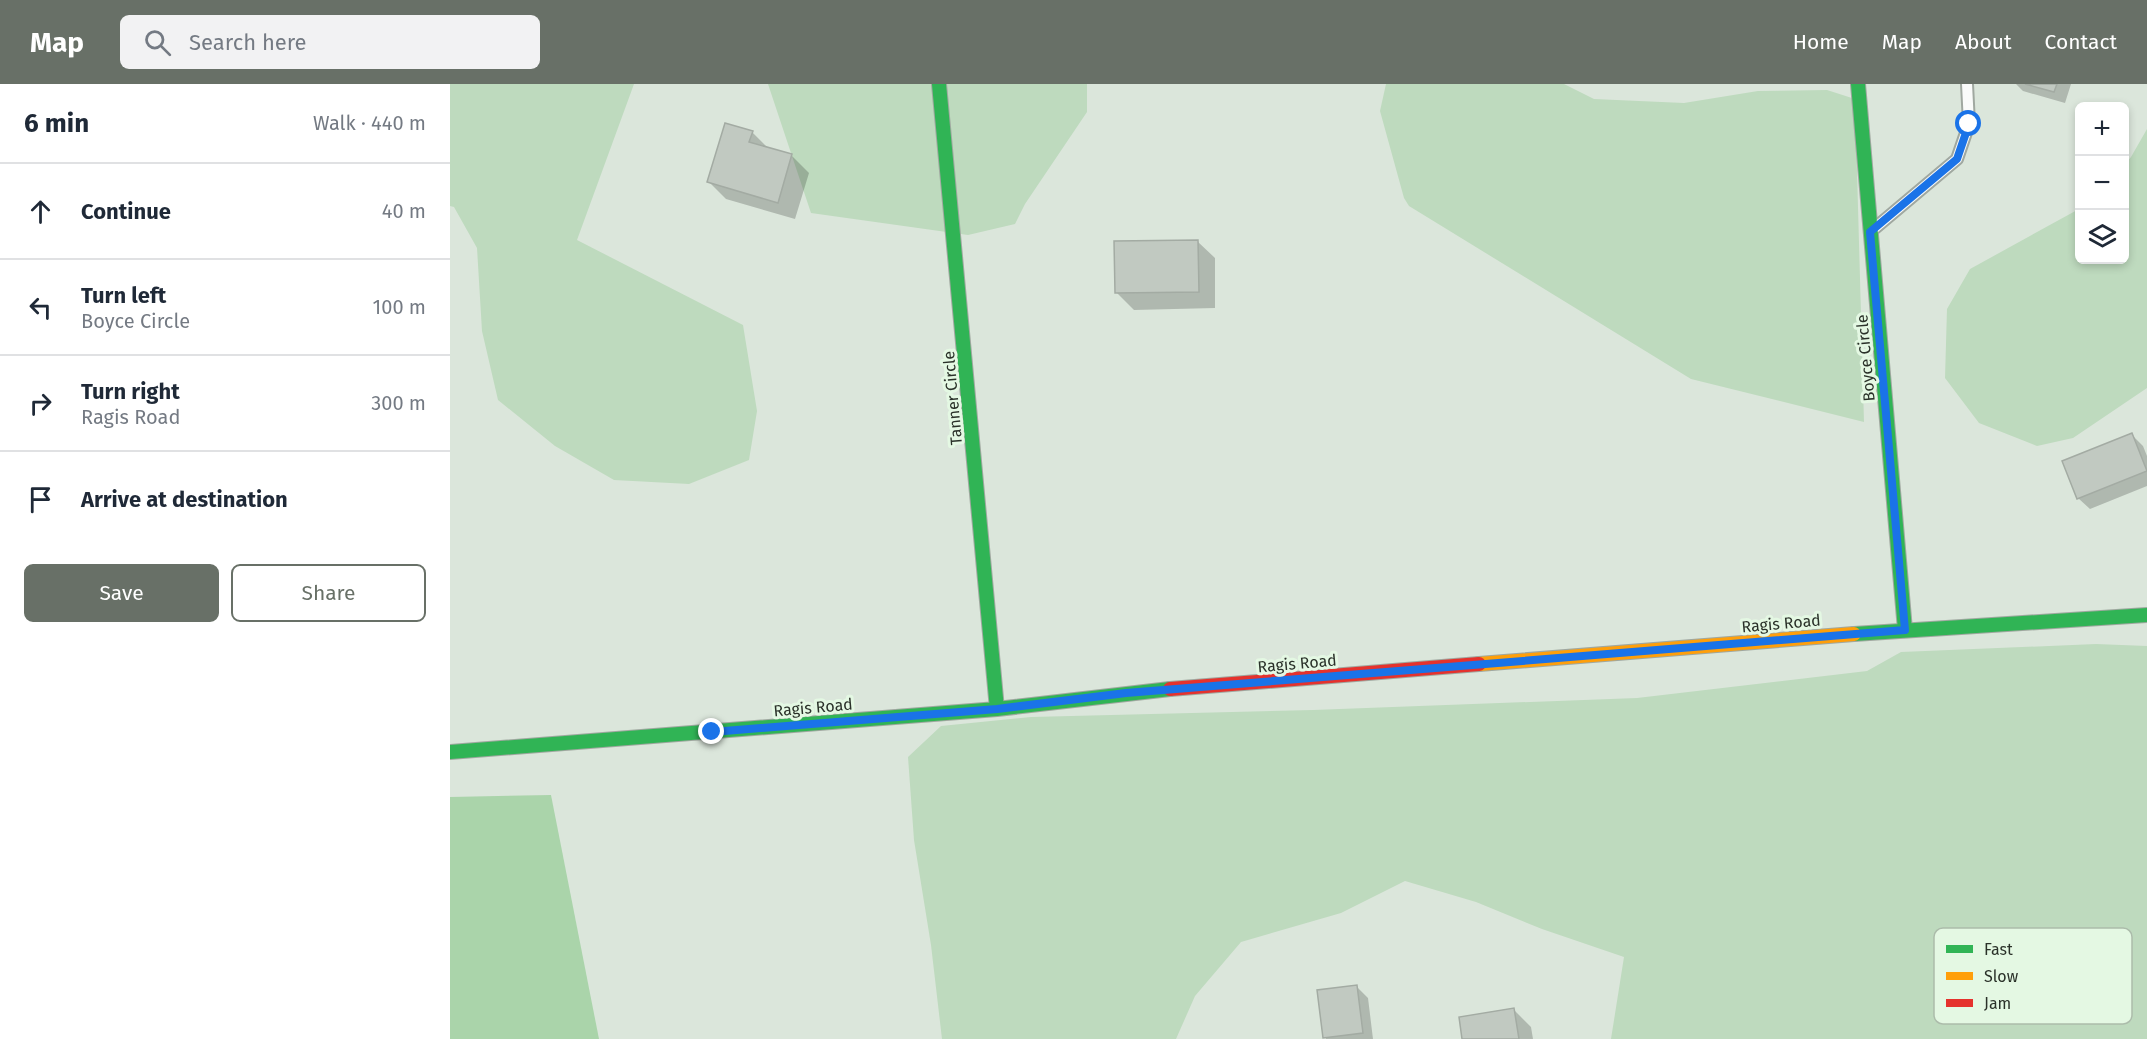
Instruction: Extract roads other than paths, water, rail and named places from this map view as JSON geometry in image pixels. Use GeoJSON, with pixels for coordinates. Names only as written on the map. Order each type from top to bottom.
{"type":"FeatureCollection","features":[{"type":"Feature","properties":{"kind":"street","name":"Tanner Circle"},"geometry":{"type":"LineString","coordinates":[[939,84],[997,709]]}},
{"type":"Feature","properties":{"kind":"street","name":"Boyce Circle"},"geometry":{"type":"LineString","coordinates":[[1857,84],[1905,630]]}},
{"type":"Feature","properties":{"kind":"street","name":"Ragis Road"},"geometry":{"type":"LineString","coordinates":[[450,752],[997,709],[1126,693],[1905,630],[2147,615]]}},
{"type":"Feature","properties":{"kind":"lane"},"geometry":{"type":"LineString","coordinates":[[1870,232],[1957,159],[1969,124],[1967,84]]}}]}
